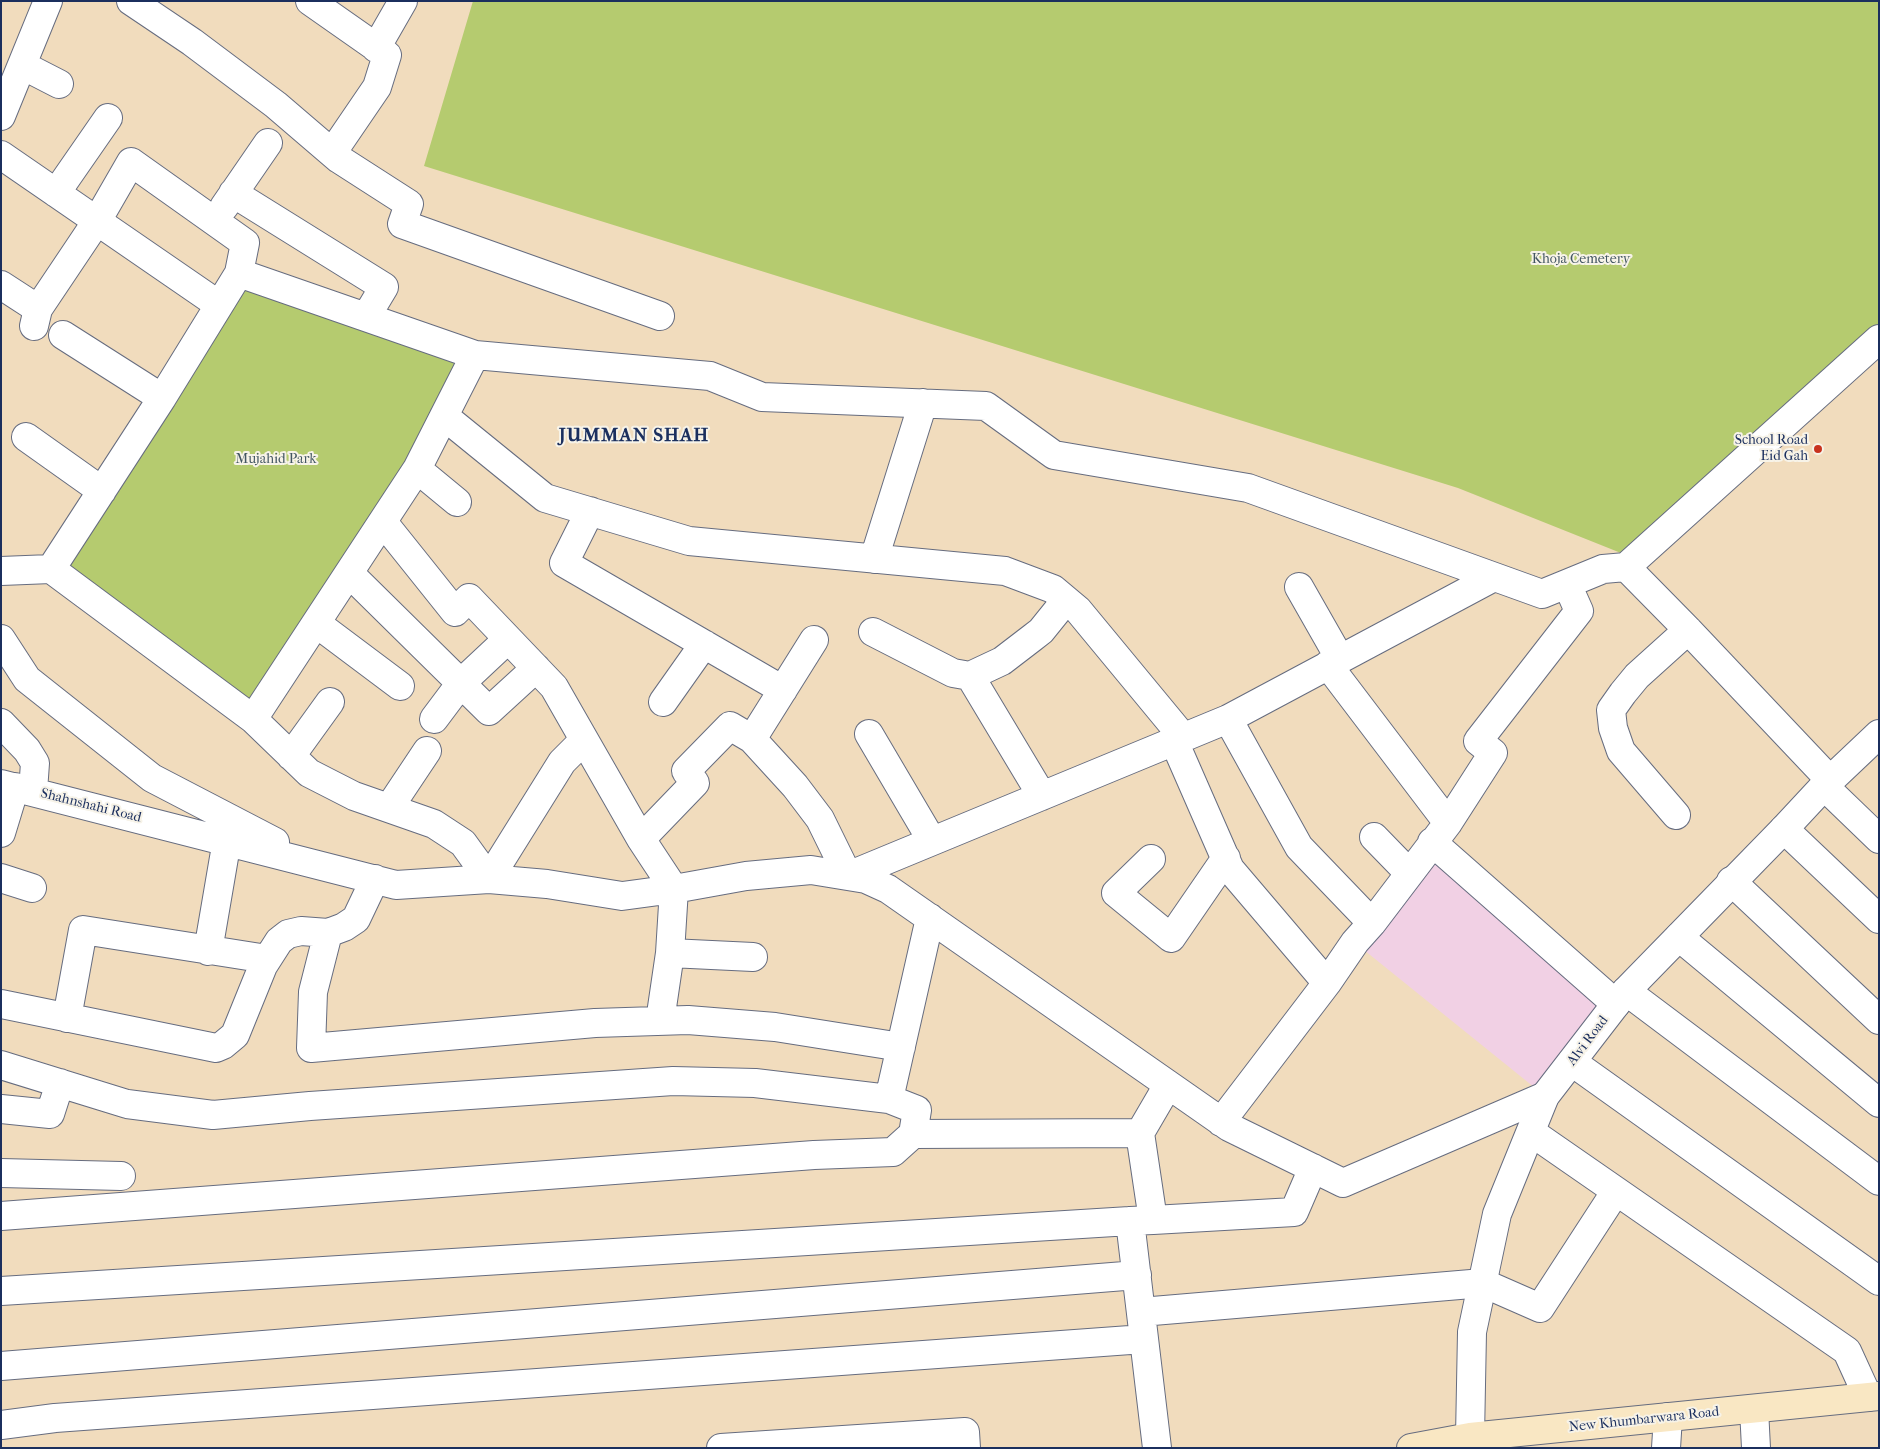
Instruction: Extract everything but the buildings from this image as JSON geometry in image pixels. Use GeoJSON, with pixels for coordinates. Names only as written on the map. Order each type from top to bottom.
{"type":"FeatureCollection","features":[{"type":"Feature","properties":{"kind":"main road","name":"New Khumbarwara Road"},"geometry":{"type":"LineString","coordinates":[[1411,1448],[1668,1417],[1873,1397]]}},
{"type":"Feature","properties":{"kind":"street"},"geometry":{"type":"LineString","coordinates":[[1,116],[48,1]]}},
{"type":"Feature","properties":{"kind":"street"},"geometry":{"type":"LineString","coordinates":[[131,1],[192,42],[276,105],[332,152],[374,183],[409,204],[402,224],[660,316]]}},
{"type":"Feature","properties":{"kind":"street"},"geometry":{"type":"LineString","coordinates":[[310,1],[386,55],[377,87],[332,152]]}},
{"type":"Feature","properties":{"kind":"street"},"geometry":{"type":"LineString","coordinates":[[376,48],[403,1]]}},
{"type":"Feature","properties":{"kind":"street"},"geometry":{"type":"LineString","coordinates":[[22,65],[59,84]]}},
{"type":"Feature","properties":{"kind":"street"},"geometry":{"type":"LineString","coordinates":[[56,193],[108,118]]}},
{"type":"Feature","properties":{"kind":"street"},"geometry":{"type":"LineString","coordinates":[[215,221],[268,143]]}},
{"type":"Feature","properties":{"kind":"street"},"geometry":{"type":"LineString","coordinates":[[1,154],[219,305]]}},
{"type":"Feature","properties":{"kind":"street"},"geometry":{"type":"LineString","coordinates":[[1,285],[36,317],[97,221],[131,162],[245,242],[239,273],[162,398],[51,569]]}},
{"type":"Feature","properties":{"kind":"street"},"geometry":{"type":"LineString","coordinates":[[234,193],[384,286],[366,318]]}},
{"type":"Feature","properties":{"kind":"street"},"geometry":{"type":"LineString","coordinates":[[239,273],[475,355],[710,376],[762,397],[986,406],[1054,455],[1248,488],[1542,594],[1603,569],[1626,567],[1879,339]]}},
{"type":"Feature","properties":{"kind":"street"},"geometry":{"type":"LineString","coordinates":[[63,334],[162,398]]}},
{"type":"Feature","properties":{"kind":"street"},"geometry":{"type":"LineString","coordinates":[[253,719],[417,469],[475,355]]}},
{"type":"Feature","properties":{"kind":"street"},"geometry":{"type":"LineString","coordinates":[[874,559],[923,403]]}},
{"type":"Feature","properties":{"kind":"street"},"geometry":{"type":"LineString","coordinates":[[444,416],[545,498],[688,541],[1004,571],[1053,589],[1078,610],[1179,739],[1230,869],[1327,983]]}},
{"type":"Feature","properties":{"kind":"street"},"geometry":{"type":"LineString","coordinates":[[26,436],[102,491]]}},
{"type":"Feature","properties":{"kind":"street"},"geometry":{"type":"LineString","coordinates":[[417,469],[457,502]]}},
{"type":"Feature","properties":{"kind":"street"},"geometry":{"type":"LineString","coordinates":[[590,511],[564,563],[783,690]]}},
{"type":"Feature","properties":{"kind":"street"},"geometry":{"type":"LineString","coordinates":[[382,522],[455,612],[469,598],[554,687],[641,839],[674,889],[670,953],[660,1021]]}},
{"type":"Feature","properties":{"kind":"street"},"geometry":{"type":"LineString","coordinates":[[1626,567],[1688,630],[1879,839]]}},
{"type":"Feature","properties":{"kind":"street"},"geometry":{"type":"LineString","coordinates":[[1,571],[51,569],[253,719],[309,773],[354,796],[434,824],[463,843],[489,879]]}},
{"type":"Feature","properties":{"kind":"street"},"geometry":{"type":"LineString","coordinates":[[349,573],[489,711],[536,668]]}},
{"type":"Feature","properties":{"kind":"street"},"geometry":{"type":"LineString","coordinates":[[848,876],[1228,719],[1494,576]]}},
{"type":"Feature","properties":{"kind":"street"},"geometry":{"type":"LineString","coordinates":[[1221,1122],[1327,983],[1355,942],[1410,873],[1493,753],[1478,741],[1579,611],[1567,584]]}},
{"type":"Feature","properties":{"kind":"street"},"geometry":{"type":"LineString","coordinates":[[1300,587],[1334,662],[1440,832],[1621,997],[1879,1181]]}},
{"type":"Feature","properties":{"kind":"street"},"geometry":{"type":"LineString","coordinates":[[873,632],[953,673],[970,676],[1002,661],[1041,631],[1066,600]]}},
{"type":"Feature","properties":{"kind":"street"},"geometry":{"type":"LineString","coordinates":[[316,622],[400,686]]}},
{"type":"Feature","properties":{"kind":"street"},"geometry":{"type":"LineString","coordinates":[[1676,815],[1620,751],[1613,728],[1611,710],[1637,676],[1688,630]]}},
{"type":"Feature","properties":{"kind":"street"},"geometry":{"type":"LineString","coordinates":[[1,639],[27,679],[152,778],[318,864],[396,884],[489,879],[548,884],[622,896],[746,876],[811,870],[866,879],[888,889],[1221,1122],[1343,1183],[1545,1096]]}},
{"type":"Feature","properties":{"kind":"street"},"geometry":{"type":"LineString","coordinates":[[434,719],[461,683],[508,639]]}},
{"type":"Feature","properties":{"kind":"street"},"geometry":{"type":"LineString","coordinates":[[752,739],[814,640]]}},
{"type":"Feature","properties":{"kind":"street"},"geometry":{"type":"LineString","coordinates":[[663,702],[704,644]]}},
{"type":"Feature","properties":{"kind":"street"},"geometry":{"type":"LineString","coordinates":[[970,676],[1042,796]]}},
{"type":"Feature","properties":{"kind":"street"},"geometry":{"type":"LineString","coordinates":[[291,756],[330,702]]}},
{"type":"Feature","properties":{"kind":"street"},"geometry":{"type":"LineString","coordinates":[[1228,719],[1299,847],[1372,923]]}},
{"type":"Feature","properties":{"kind":"street"},"geometry":{"type":"LineString","coordinates":[[1,723],[27,750],[35,763],[16,787],[1,833]]}},
{"type":"Feature","properties":{"kind":"street"},"geometry":{"type":"LineString","coordinates":[[641,839],[695,783],[686,771],[730,726],[752,739],[795,786],[820,819],[848,876]]}},
{"type":"Feature","properties":{"kind":"street"},"geometry":{"type":"LineString","coordinates":[[869,734],[932,841]]}},
{"type":"Feature","properties":{"kind":"street","name":"Alvi Road"},"geometry":{"type":"LineString","coordinates":[[1468,1442],[1472,1332],[1497,1214],[1545,1096],[1621,997],[1827,783],[1879,734]]}},
{"type":"Feature","properties":{"kind":"street"},"geometry":{"type":"LineString","coordinates":[[489,879],[562,762],[584,740]]}},
{"type":"Feature","properties":{"kind":"street"},"geometry":{"type":"LineString","coordinates":[[389,808],[427,751]]}},
{"type":"Feature","properties":{"kind":"street","name":"Shahnshahi Road"},"geometry":{"type":"LineString","coordinates":[[16,787],[318,864]]}},
{"type":"Feature","properties":{"kind":"street"},"geometry":{"type":"LineString","coordinates":[[1784,829],[1879,919]]}},
{"type":"Feature","properties":{"kind":"street"},"geometry":{"type":"LineString","coordinates":[[1374,837],[1410,873]]}},
{"type":"Feature","properties":{"kind":"street"},"geometry":{"type":"LineString","coordinates":[[208,951],[227,840]]}},
{"type":"Feature","properties":{"kind":"street"},"geometry":{"type":"LineString","coordinates":[[1151,859],[1116,893],[1171,938],[1226,858]]}},
{"type":"Feature","properties":{"kind":"street"},"geometry":{"type":"LineString","coordinates":[[1,878],[32,888]]}},
{"type":"Feature","properties":{"kind":"street"},"geometry":{"type":"LineString","coordinates":[[1,1004],[216,1048],[223,1045],[234,1034],[267,959],[279,941],[288,934],[301,931],[328,933],[344,927],[356,919],[375,879]]}},
{"type":"Feature","properties":{"kind":"street"},"geometry":{"type":"LineString","coordinates":[[1732,881],[1879,1020]]}},
{"type":"Feature","properties":{"kind":"street"},"geometry":{"type":"LineString","coordinates":[[889,1099],[930,918]]}},
{"type":"Feature","properties":{"kind":"street"},"geometry":{"type":"LineString","coordinates":[[67,1018],[83,930],[267,959]]}},
{"type":"Feature","properties":{"kind":"street"},"geometry":{"type":"LineString","coordinates":[[328,933],[313,992],[311,1048],[585,1024],[688,1020],[775,1027],[901,1047]]}},
{"type":"Feature","properties":{"kind":"street"},"geometry":{"type":"LineString","coordinates":[[1678,937],[1879,1103]]}},
{"type":"Feature","properties":{"kind":"street"},"geometry":{"type":"LineString","coordinates":[[670,953],[753,957]]}},
{"type":"Feature","properties":{"kind":"street"},"geometry":{"type":"LineString","coordinates":[[1572,1062],[1879,1281]]}},
{"type":"Feature","properties":{"kind":"street"},"geometry":{"type":"LineString","coordinates":[[1,1065],[127,1104],[213,1115],[320,1105],[673,1081],[755,1082],[889,1099],[917,1110],[913,1134],[894,1152],[814,1155],[1,1216]]}},
{"type":"Feature","properties":{"kind":"street"},"geometry":{"type":"LineString","coordinates":[[1,1109],[50,1114],[60,1083]]}},
{"type":"Feature","properties":{"kind":"street"},"geometry":{"type":"LineString","coordinates":[[1157,1448],[1137,1275],[1142,1221],[1140,1133],[1168,1085]]}},
{"type":"Feature","properties":{"kind":"street"},"geometry":{"type":"LineString","coordinates":[[1531,1132],[1847,1351],[1873,1397]]}},
{"type":"Feature","properties":{"kind":"street"},"geometry":{"type":"LineString","coordinates":[[913,1134],[1140,1133]]}},
{"type":"Feature","properties":{"kind":"street"},"geometry":{"type":"LineString","coordinates":[[1,1291],[1294,1212],[1313,1168]]}},
{"type":"Feature","properties":{"kind":"street"},"geometry":{"type":"LineString","coordinates":[[1,1173],[122,1176]]}},
{"type":"Feature","properties":{"kind":"street"},"geometry":{"type":"LineString","coordinates":[[1141,1312],[1483,1284],[1540,1308],[1616,1191]]}},
{"type":"Feature","properties":{"kind":"street"},"geometry":{"type":"LineString","coordinates":[[1,1366],[1137,1275]]}},
{"type":"Feature","properties":{"kind":"street"},"geometry":{"type":"LineString","coordinates":[[1,1425],[55,1418],[1144,1339]]}},
{"type":"Feature","properties":{"kind":"street"},"geometry":{"type":"LineString","coordinates":[[1754,1408],[1756,1448]]}},
{"type":"Feature","properties":{"kind":"street"},"geometry":{"type":"LineString","coordinates":[[1666,1448],[1668,1417]]}},
{"type":"Feature","properties":{"kind":"street"},"geometry":{"type":"LineString","coordinates":[[721,1448],[965,1432],[966,1448]]}},
{"type":"Feature","properties":{"kind":"shaded area"},"geometry":{"type":"Polygon","coordinates":[[[1433,851],[1616,1004],[1545,1096],[1359,946],[1433,851]]]}},
{"type":"Feature","properties":{"kind":"green space","name":"Khoja Cemetery"},"geometry":{"type":"Polygon","coordinates":[[[473,1],[1879,1],[1879,339],[1636,559],[1458,488],[424,166],[473,1]]]}},
{"type":"Feature","properties":{"kind":"green space","name":"Mujahid Park"},"geometry":{"type":"Polygon","coordinates":[[[239,273],[475,355],[253,719],[51,569],[239,273]]]}},
{"type":"Feature","properties":{"kind":"place","name":"School Road Eid Gah"},"geometry":{"type":"Point","coordinates":[1818,449]}},
{"type":"Feature","properties":{"kind":"district","name":"JUMMAN SHAH"},"geometry":{"type":"Point","coordinates":[634,436]}}]}
